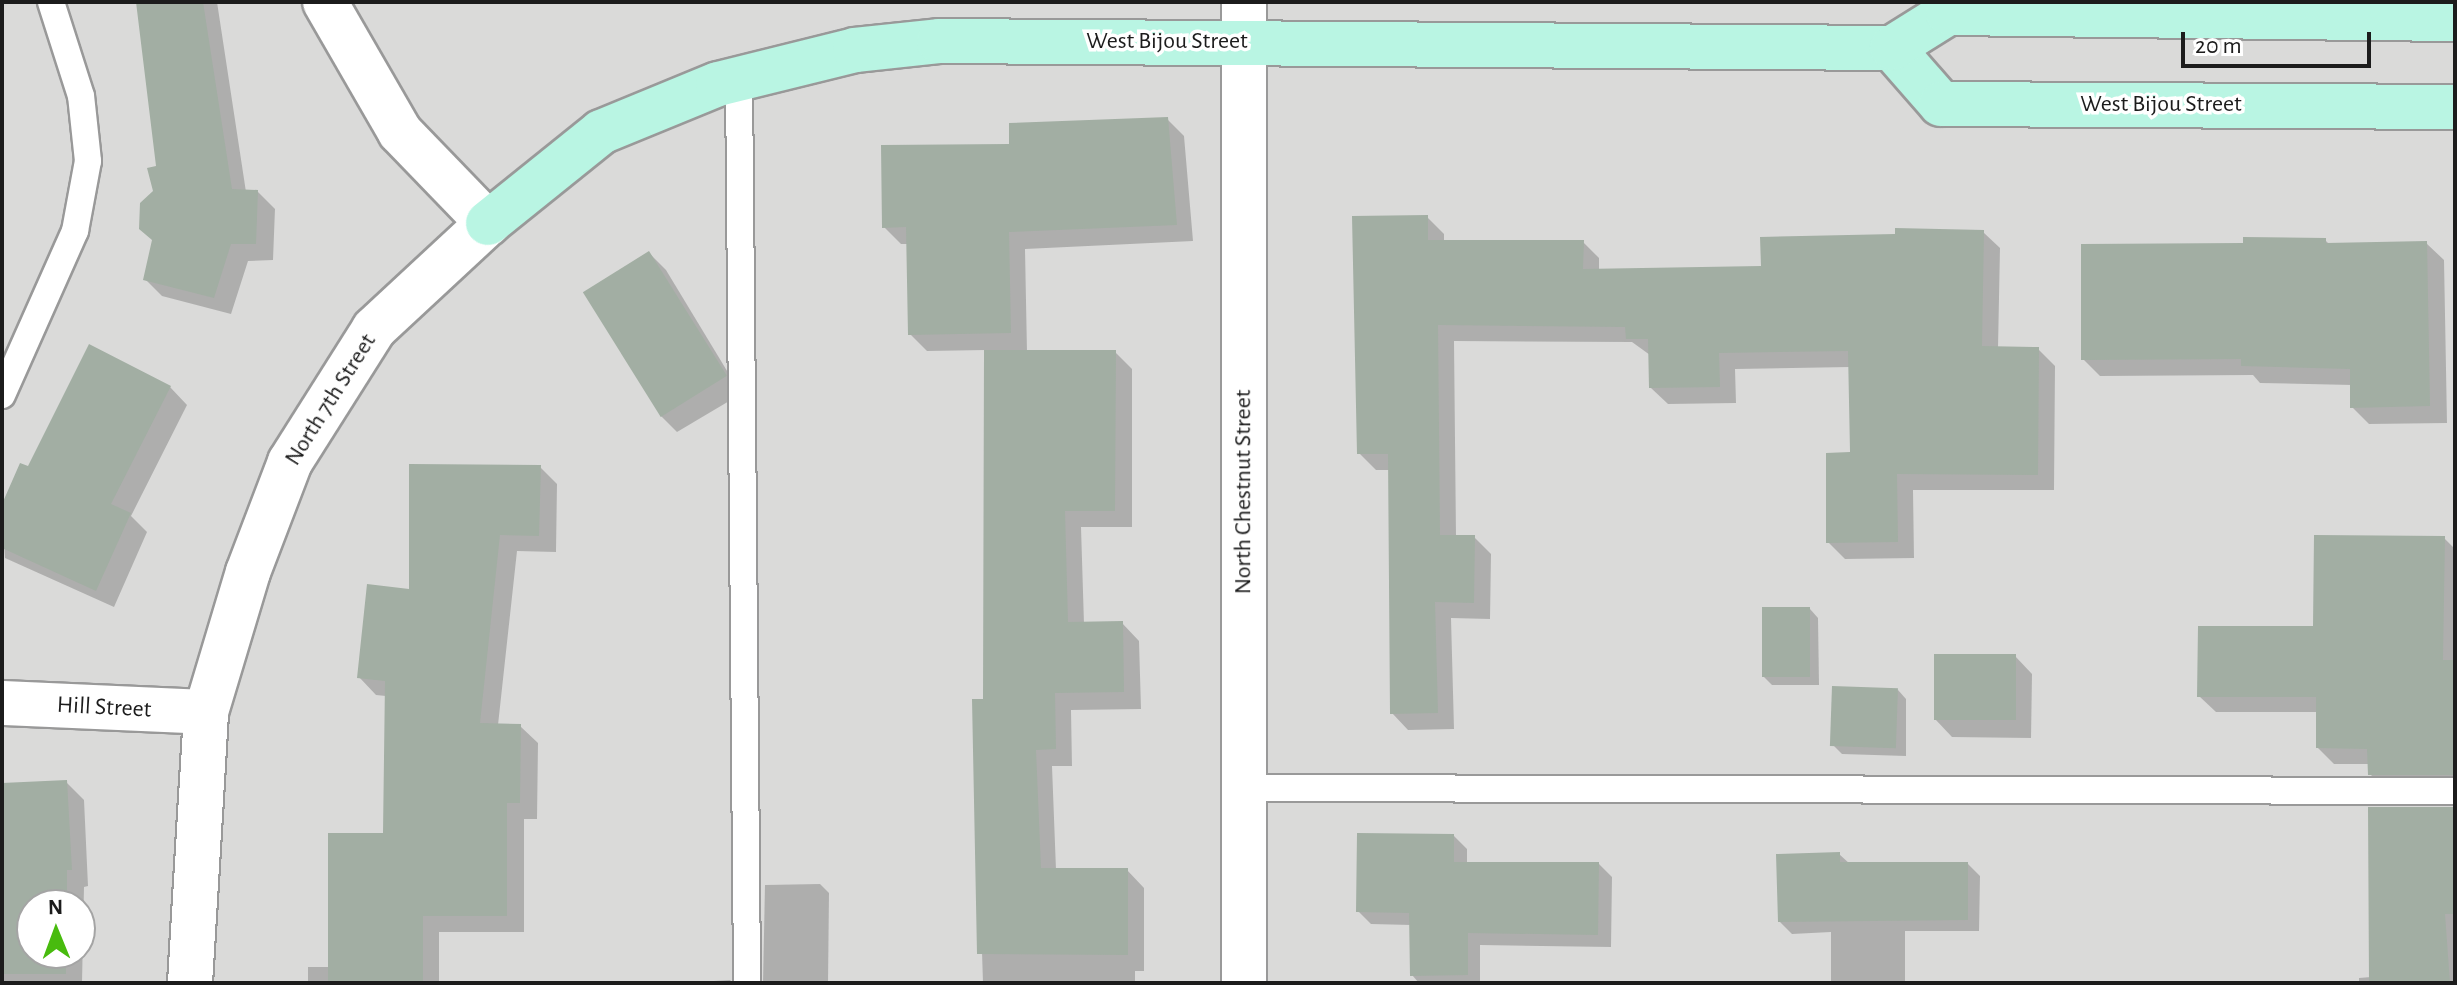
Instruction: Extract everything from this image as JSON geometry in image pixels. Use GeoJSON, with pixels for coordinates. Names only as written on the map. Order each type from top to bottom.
{"type":"FeatureCollection","features":[{"type":"Feature","properties":{"kind":"main road"},"geometry":{"type":"LineString","coordinates":[[1892,48],[1948,13],[2140,9],[2455,19]]}},
{"type":"Feature","properties":{"kind":"main road","name":"West Bijou Street"},"geometry":{"type":"LineString","coordinates":[[488,223],[601,132],[739,78],[855,50],[939,41],[1244,22],[1892,48],[1941,104],[2455,107]]}},
{"type":"Feature","properties":{"kind":"street"},"geometry":{"type":"LineString","coordinates":[[325,2],[400,132],[488,223]]}},
{"type":"Feature","properties":{"kind":"street","name":"North Chestnut Street"},"geometry":{"type":"LineString","coordinates":[[1244,22],[1244,983]]}},
{"type":"Feature","properties":{"kind":"street","name":"North 7th Street"},"geometry":{"type":"LineString","coordinates":[[190,983],[206,712],[248,572],[290,462],[374,329],[488,223]]}},
{"type":"Feature","properties":{"kind":"street","name":"Hill Street"},"geometry":{"type":"LineString","coordinates":[[2,703],[206,712]]}},
{"type":"Feature","properties":{"kind":"lane"},"geometry":{"type":"LineString","coordinates":[[2,395],[75,231],[88,161],[81,96],[51,2]]}},
{"type":"Feature","properties":{"kind":"lane"},"geometry":{"type":"LineString","coordinates":[[739,78],[747,983]]}},
{"type":"Feature","properties":{"kind":"lane"},"geometry":{"type":"LineString","coordinates":[[1244,788],[2455,791]]}},
{"type":"Feature","properties":{"kind":"shaded area"},"geometry":{"type":"Polygon","coordinates":[[[2,2],[2455,2],[2455,983],[2,983],[2,2]]]}},
{"type":"Feature","properties":{"kind":"building"},"geometry":{"type":"Polygon","coordinates":[[[136,2],[203,2],[232,189],[258,190],[256,244],[231,244],[214,298],[143,280],[152,240],[139,229],[140,203],[153,191],[147,168],[156,166],[136,2]]]}},
{"type":"Feature","properties":{"kind":"building"},"geometry":{"type":"Polygon","coordinates":[[[1168,117],[1177,225],[1009,232],[1011,333],[908,335],[906,227],[882,228],[881,145],[1009,144],[1009,123],[1168,117]]]}},
{"type":"Feature","properties":{"kind":"building"},"geometry":{"type":"Polygon","coordinates":[[[1428,215],[1428,240],[1584,240],[1583,269],[1761,266],[1760,237],[1895,234],[1895,228],[1984,230],[1982,346],[2039,347],[2038,475],[1897,474],[1898,542],[1826,543],[1826,453],[1850,452],[1848,351],[1719,353],[1720,387],[1649,388],[1648,339],[1626,339],[1625,327],[1438,325],[1440,535],[1475,535],[1474,603],[1435,602],[1438,713],[1390,714],[1388,454],[1357,454],[1352,216],[1428,215]]]}},
{"type":"Feature","properties":{"kind":"building"},"geometry":{"type":"Polygon","coordinates":[[[2243,237],[2326,238],[2326,243],[2427,241],[2430,406],[2350,408],[2350,369],[2241,366],[2241,359],[2081,360],[2081,244],[2243,243],[2243,237]]]}},
{"type":"Feature","properties":{"kind":"building"},"geometry":{"type":"Polygon","coordinates":[[[649,251],[727,376],[661,417],[583,292],[649,251]]]}},
{"type":"Feature","properties":{"kind":"building"},"geometry":{"type":"Polygon","coordinates":[[[89,344],[171,386],[111,504],[131,513],[96,591],[2,548],[2,504],[20,463],[28,466],[89,344]]]}},
{"type":"Feature","properties":{"kind":"building"},"geometry":{"type":"Polygon","coordinates":[[[984,350],[1116,350],[1115,511],[1065,511],[1068,622],[1123,621],[1124,692],[1055,693],[1056,749],[1036,750],[1041,868],[1128,868],[1128,955],[977,954],[972,699],[983,699],[984,350]]]}},
{"type":"Feature","properties":{"kind":"building"},"geometry":{"type":"Polygon","coordinates":[[[409,464],[541,465],[539,536],[500,535],[480,723],[521,724],[520,803],[507,803],[507,916],[423,916],[423,983],[328,983],[328,833],[383,833],[385,681],[357,678],[367,584],[409,589],[409,464]]]}},
{"type":"Feature","properties":{"kind":"building"},"geometry":{"type":"Polygon","coordinates":[[[2314,535],[2445,536],[2443,660],[2455,660],[2453,775],[2368,775],[2367,749],[2316,748],[2316,697],[2197,697],[2198,626],[2313,626],[2314,535]]]}},
{"type":"Feature","properties":{"kind":"building"},"geometry":{"type":"Polygon","coordinates":[[[1762,607],[1810,607],[1810,677],[1762,677],[1762,607]]]}},
{"type":"Feature","properties":{"kind":"building"},"geometry":{"type":"Polygon","coordinates":[[[1934,654],[2016,654],[2016,720],[1934,720],[1934,654]]]}},
{"type":"Feature","properties":{"kind":"building"},"geometry":{"type":"Polygon","coordinates":[[[1832,686],[1898,688],[1896,748],[1830,746],[1832,686]]]}},
{"type":"Feature","properties":{"kind":"building"},"geometry":{"type":"Polygon","coordinates":[[[67,780],[72,870],[67,870],[67,889],[16,889],[16,969],[66,969],[66,974],[2,974],[2,783],[67,780]]]}},
{"type":"Feature","properties":{"kind":"building"},"geometry":{"type":"Polygon","coordinates":[[[2368,807],[2454,807],[2455,914],[2445,914],[2450,983],[2369,983],[2368,807]]]}},
{"type":"Feature","properties":{"kind":"building"},"geometry":{"type":"Polygon","coordinates":[[[1357,833],[1454,834],[1454,862],[1599,862],[1598,935],[1468,933],[1468,975],[1410,976],[1409,913],[1356,912],[1357,833]]]}},
{"type":"Feature","properties":{"kind":"building"},"geometry":{"type":"Polygon","coordinates":[[[1840,852],[1840,862],[1968,862],[1968,920],[1778,922],[1776,854],[1840,852]]]}}]}
